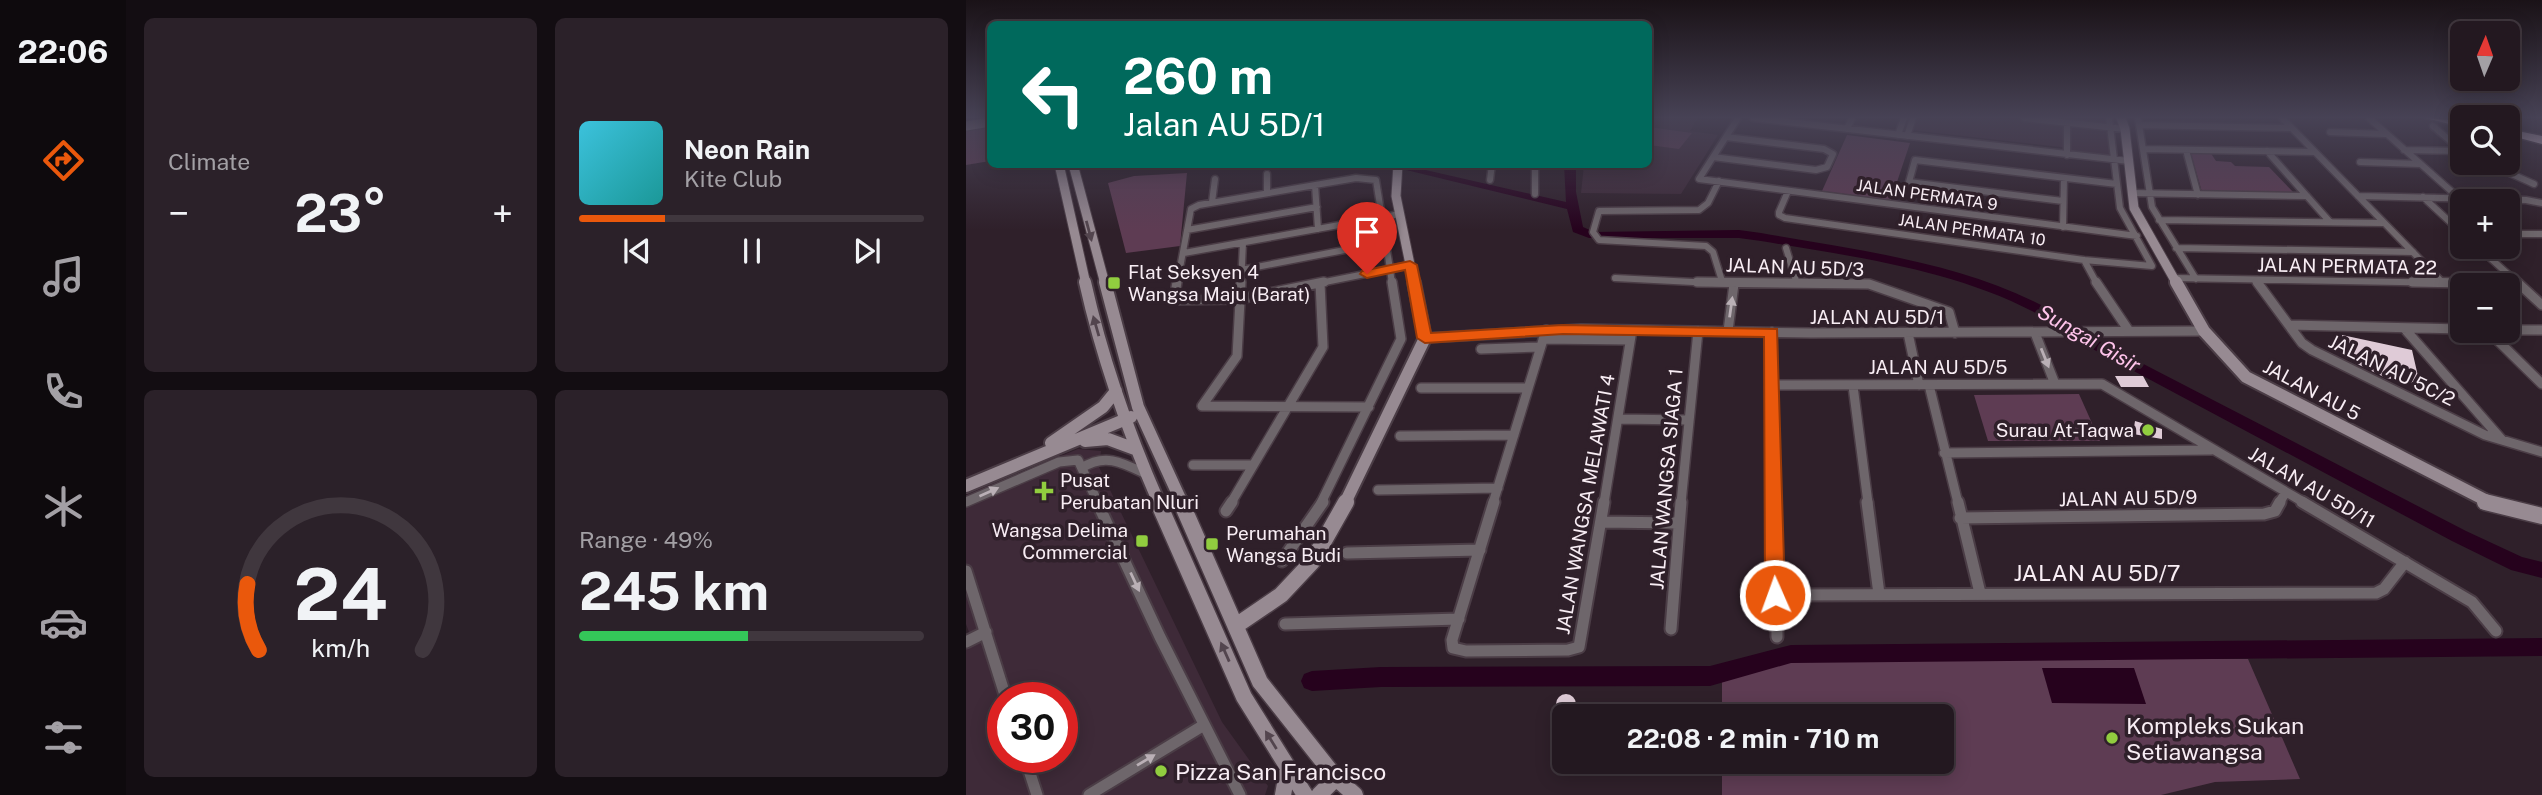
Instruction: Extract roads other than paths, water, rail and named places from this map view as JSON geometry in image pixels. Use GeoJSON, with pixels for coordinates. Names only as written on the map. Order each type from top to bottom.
{"type":"FeatureCollection","features":[{"type":"Feature","properties":{"kind":"main road","name":"JALAN AU 5"},"geometry":{"type":"LineString","coordinates":[[2128,155],[2134,208],[2204,331],[2246,377],[2486,502],[2542,516]]}},
{"type":"Feature","properties":{"kind":"main road"},"geometry":{"type":"LineString","coordinates":[[1060,168],[1094,322],[1135,449],[1244,697],[1305,795]]}},
{"type":"Feature","properties":{"kind":"main road"},"geometry":{"type":"LineString","coordinates":[[1074,168],[1139,410],[1237,625],[1260,682],[1336,778],[1353,794]]}},
{"type":"Feature","properties":{"kind":"main road"},"geometry":{"type":"LineString","coordinates":[[1237,625],[1281,595],[1312,562],[1351,493],[1425,338],[1396,196],[1398,168]]}},
{"type":"Feature","properties":{"kind":"main road"},"geometry":{"type":"LineString","coordinates":[[1053,446],[1103,407],[1116,391]]}},
{"type":"Feature","properties":{"kind":"main road"},"geometry":{"type":"LineString","coordinates":[[966,486],[1139,410]]}},
{"type":"Feature","properties":{"kind":"main road"},"geometry":{"type":"LineString","coordinates":[[966,477],[1053,446],[1092,439],[1108,439],[1135,449]]}},
{"type":"Feature","properties":{"kind":"main road"},"geometry":{"type":"LineString","coordinates":[[1283,795],[1288,767]]}},
{"type":"Feature","properties":{"kind":"main road"},"geometry":{"type":"LineString","coordinates":[[1319,795],[1336,778]]}},
{"type":"Feature","properties":{"kind":"street"},"geometry":{"type":"LineString","coordinates":[[1713,157],[1824,169],[1831,155]]}},
{"type":"Feature","properties":{"kind":"street"},"geometry":{"type":"LineString","coordinates":[[2086,155],[2129,162]]}},
{"type":"Feature","properties":{"kind":"street"},"geometry":{"type":"LineString","coordinates":[[2114,155],[2120,208],[2135,235]]}},
{"type":"Feature","properties":{"kind":"street"},"geometry":{"type":"LineString","coordinates":[[2144,155],[2152,207],[2196,279]]}},
{"type":"Feature","properties":{"kind":"street"},"geometry":{"type":"LineString","coordinates":[[2187,155],[2198,195]]}},
{"type":"Feature","properties":{"kind":"street"},"geometry":{"type":"LineString","coordinates":[[2271,155],[2330,222]]}},
{"type":"Feature","properties":{"kind":"street"},"geometry":{"type":"LineString","coordinates":[[2318,155],[2443,283]]}},
{"type":"Feature","properties":{"kind":"street"},"geometry":{"type":"LineString","coordinates":[[2409,155],[2450,190]]}},
{"type":"Feature","properties":{"kind":"street","name":"JALAN PERMATA 9"},"geometry":{"type":"LineString","coordinates":[[1713,157],[1699,178],[2151,237]]}},
{"type":"Feature","properties":{"kind":"street"},"geometry":{"type":"LineString","coordinates":[[2063,201],[1909,182],[1914,160],[2117,184]]}},
{"type":"Feature","properties":{"kind":"street"},"geometry":{"type":"LineString","coordinates":[[2360,162],[2420,164]]}},
{"type":"Feature","properties":{"kind":"street"},"geometry":{"type":"LineString","coordinates":[[1490,180],[1492,168]]}},
{"type":"Feature","properties":{"kind":"street"},"geometry":{"type":"LineString","coordinates":[[1535,168],[1535,194]]}},
{"type":"Feature","properties":{"kind":"street"},"geometry":{"type":"LineString","coordinates":[[1267,174],[1267,193]]}},
{"type":"Feature","properties":{"kind":"street"},"geometry":{"type":"LineString","coordinates":[[2514,175],[2534,184]]}},
{"type":"Feature","properties":{"kind":"street"},"geometry":{"type":"LineString","coordinates":[[1282,561],[1325,498],[1401,340],[1390,269],[1385,243],[1376,180],[1367,178],[1315,185],[1194,206],[1174,300],[1239,299],[1320,283],[1390,269],[1410,265]]}},
{"type":"Feature","properties":{"kind":"street"},"geometry":{"type":"LineString","coordinates":[[2063,227],[2064,178]]}},
{"type":"Feature","properties":{"kind":"street"},"geometry":{"type":"LineString","coordinates":[[1212,202],[1216,179]]}},
{"type":"Feature","properties":{"kind":"street"},"geometry":{"type":"LineString","coordinates":[[1718,181],[1708,203],[1699,210],[1599,211],[1593,232],[1596,239],[1706,246],[1713,252],[1722,281]]}},
{"type":"Feature","properties":{"kind":"street"},"geometry":{"type":"LineString","coordinates":[[1315,185],[1318,229]]}},
{"type":"Feature","properties":{"kind":"street","name":"JALAN PERMATA 10"},"geometry":{"type":"LineString","coordinates":[[1788,191],[1779,212],[1779,215],[1785,218],[2084,260],[2152,266],[2135,235]]}},
{"type":"Feature","properties":{"kind":"street"},"geometry":{"type":"LineString","coordinates":[[2132,193],[2307,197]]}},
{"type":"Feature","properties":{"kind":"street"},"geometry":{"type":"LineString","coordinates":[[2358,196],[2450,198]]}},
{"type":"Feature","properties":{"kind":"street"},"geometry":{"type":"LineString","coordinates":[[2423,197],[2450,222]]}},
{"type":"Feature","properties":{"kind":"street"},"geometry":{"type":"LineString","coordinates":[[2520,200],[2542,203]]}},
{"type":"Feature","properties":{"kind":"street"},"geometry":{"type":"LineString","coordinates":[[1187,230],[1317,206]]}},
{"type":"Feature","properties":{"kind":"street"},"geometry":{"type":"LineString","coordinates":[[1184,253],[1400,214]]}},
{"type":"Feature","properties":{"kind":"street"},"geometry":{"type":"LineString","coordinates":[[2159,220],[2384,223]]}},
{"type":"Feature","properties":{"kind":"street"},"geometry":{"type":"LineString","coordinates":[[2520,234],[2542,234]]}},
{"type":"Feature","properties":{"kind":"street"},"geometry":{"type":"LineString","coordinates":[[1243,243],[1237,356],[1202,406],[1369,407]]}},
{"type":"Feature","properties":{"kind":"street"},"geometry":{"type":"LineString","coordinates":[[1241,271],[1385,243]]}},
{"type":"Feature","properties":{"kind":"street"},"geometry":{"type":"LineString","coordinates":[[1786,248],[1797,284]]}},
{"type":"Feature","properties":{"kind":"street"},"geometry":{"type":"LineString","coordinates":[[2176,248],[2413,252]]}},
{"type":"Feature","properties":{"kind":"street"},"geometry":{"type":"LineString","coordinates":[[2491,259],[2507,273]]}},
{"type":"Feature","properties":{"kind":"street"},"geometry":{"type":"LineString","coordinates":[[2084,260],[2103,296],[2129,331]]}},
{"type":"Feature","properties":{"kind":"street","name":"JALAN AU 5D/3"},"geometry":{"type":"LineString","coordinates":[[1615,278],[1722,281],[1734,284],[1869,284],[1949,312],[1955,333]]}},
{"type":"Feature","properties":{"kind":"street","name":"JALAN PERMATA 22"},"geometry":{"type":"LineString","coordinates":[[2174,278],[2450,283]]}},
{"type":"Feature","properties":{"kind":"street","name":"JALAN AU 5C/2"},"geometry":{"type":"LineString","coordinates":[[2255,280],[2288,325],[2312,350],[2504,443],[2542,452]]}},
{"type":"Feature","properties":{"kind":"street"},"geometry":{"type":"LineString","coordinates":[[1226,511],[1323,347],[1320,283]]}},
{"type":"Feature","properties":{"kind":"street"},"geometry":{"type":"LineString","coordinates":[[1728,331],[1734,284]]}},
{"type":"Feature","properties":{"kind":"street"},"geometry":{"type":"LineString","coordinates":[[2520,285],[2542,305]]}},
{"type":"Feature","properties":{"kind":"street"},"geometry":{"type":"LineString","coordinates":[[2288,325],[2450,329]]}},
{"type":"Feature","properties":{"kind":"street"},"geometry":{"type":"LineString","coordinates":[[2404,328],[2504,443]]}},
{"type":"Feature","properties":{"kind":"street"},"geometry":{"type":"LineString","coordinates":[[2520,330],[2542,330]]}},
{"type":"Feature","properties":{"kind":"street","name":"JALAN AU 5D/1"},"geometry":{"type":"LineString","coordinates":[[1631,335],[1698,331],[2204,331]]}},
{"type":"Feature","properties":{"kind":"street","name":"JALAN WANGSA SIAGA 1"},"geometry":{"type":"LineString","coordinates":[[1671,629],[1687,420],[1698,331]]}},
{"type":"Feature","properties":{"kind":"street"},"geometry":{"type":"LineString","coordinates":[[1772,332],[1777,637]]}},
{"type":"Feature","properties":{"kind":"street"},"geometry":{"type":"LineString","coordinates":[[1908,333],[1944,453],[1980,593]]}},
{"type":"Feature","properties":{"kind":"street"},"geometry":{"type":"LineString","coordinates":[[2035,333],[2055,384]]}},
{"type":"Feature","properties":{"kind":"street"},"geometry":{"type":"LineString","coordinates":[[1425,338],[1543,339],[1631,335]]}},
{"type":"Feature","properties":{"kind":"street","name":"JALAN WANGSA MELAWATI 4"},"geometry":{"type":"LineString","coordinates":[[1543,339],[1452,640],[1453,648],[1466,651],[1567,650],[1579,647],[1583,639],[1631,335]]}},
{"type":"Feature","properties":{"kind":"street"},"geometry":{"type":"LineString","coordinates":[[1481,349],[1543,339]]}},
{"type":"Feature","properties":{"kind":"street"},"geometry":{"type":"LineString","coordinates":[[2500,343],[2542,384]]}},
{"type":"Feature","properties":{"kind":"street","name":"JALAN AU 5D/5"},"geometry":{"type":"LineString","coordinates":[[1774,385],[2102,384]]}},
{"type":"Feature","properties":{"kind":"street","name":"JALAN AU 5D/11"},"geometry":{"type":"LineString","coordinates":[[2102,384],[2472,601],[2496,631]]}},
{"type":"Feature","properties":{"kind":"street"},"geometry":{"type":"LineString","coordinates":[[1853,386],[1879,594]]}},
{"type":"Feature","properties":{"kind":"street"},"geometry":{"type":"LineString","coordinates":[[1420,388],[1528,387]]}},
{"type":"Feature","properties":{"kind":"street"},"geometry":{"type":"LineString","coordinates":[[1619,419],[1687,420]]}},
{"type":"Feature","properties":{"kind":"street"},"geometry":{"type":"LineString","coordinates":[[1400,436],[1514,435]]}},
{"type":"Feature","properties":{"kind":"street"},"geometry":{"type":"LineString","coordinates":[[1944,453],[2214,450]]}},
{"type":"Feature","properties":{"kind":"street"},"geometry":{"type":"LineString","coordinates":[[1082,468],[1091,461],[1105,457],[1148,475]]}},
{"type":"Feature","properties":{"kind":"street"},"geometry":{"type":"LineString","coordinates":[[966,502],[1065,460],[1078,460],[1240,795]]}},
{"type":"Feature","properties":{"kind":"street"},"geometry":{"type":"LineString","coordinates":[[1193,465],[1252,465]]}},
{"type":"Feature","properties":{"kind":"street"},"geometry":{"type":"LineString","coordinates":[[1378,490],[1498,488]]}},
{"type":"Feature","properties":{"kind":"street","name":"JALAN AU 5D/9"},"geometry":{"type":"LineString","coordinates":[[1961,518],[2264,514],[2275,511],[2286,492]]}},
{"type":"Feature","properties":{"kind":"street"},"geometry":{"type":"LineString","coordinates":[[1601,522],[1679,523]]}},
{"type":"Feature","properties":{"kind":"street"},"geometry":{"type":"LineString","coordinates":[[1347,553],[1480,550]]}},
{"type":"Feature","properties":{"kind":"street","name":"JALAN AU 5D/7"},"geometry":{"type":"LineString","coordinates":[[1775,595],[2376,593],[2384,589],[2405,562]]}},
{"type":"Feature","properties":{"kind":"street"},"geometry":{"type":"LineString","coordinates":[[966,571],[1001,682]]}},
{"type":"Feature","properties":{"kind":"street"},"geometry":{"type":"LineString","coordinates":[[1285,624],[1459,619]]}},
{"type":"Feature","properties":{"kind":"street"},"geometry":{"type":"LineString","coordinates":[[966,642],[986,632]]}},
{"type":"Feature","properties":{"kind":"street"},"geometry":{"type":"LineString","coordinates":[[1089,795],[1204,725]]}},
{"type":"Feature","properties":{"kind":"street"},"geometry":{"type":"LineString","coordinates":[[1030,773],[1037,795]]}},
{"type":"Feature","properties":{"kind":"waterway","name":"Sungai Gisir"},"geometry":{"type":"LineString","coordinates":[[1570,168],[1573,207]]}},
{"type":"Feature","properties":{"kind":"waterway"},"geometry":{"type":"LineString","coordinates":[[1408,169],[1573,207]]}},
{"type":"Feature","properties":{"kind":"waterway","name":"Sungai Gisir"},"geometry":{"type":"LineString","coordinates":[[1573,207],[1577,229],[1589,234]]}},
{"type":"Feature","properties":{"kind":"waterway","name":"Sungai Gisir"},"geometry":{"type":"LineString","coordinates":[[1597,235],[1739,234],[1761,237],[1902,261],[2027,301],[2065,322],[2092,343],[2459,536],[2518,564],[2542,570]]}},
{"type":"Feature","properties":{"kind":"waterway"},"geometry":{"type":"LineString","coordinates":[[1312,681],[1381,677],[1710,676],[1791,654],[2542,647]]}},
{"type":"Feature","properties":{"kind":"place","name":"Flat Seksyen 4 Wangsa Maju (Barat)"},"geometry":{"type":"Point","coordinates":[1114,283]}},
{"type":"Feature","properties":{"kind":"place","name":"Surau At-Taqwa"},"geometry":{"type":"Point","coordinates":[2148,430]}},
{"type":"Feature","properties":{"kind":"place","name":"Pusat Perubatan Nluri"},"geometry":{"type":"Point","coordinates":[1044,491]}},
{"type":"Feature","properties":{"kind":"place","name":"Wangsa Delima Commercial"},"geometry":{"type":"Point","coordinates":[1142,541]}},
{"type":"Feature","properties":{"kind":"place","name":"Perumahan Wangsa Budi"},"geometry":{"type":"Point","coordinates":[1212,544]}},
{"type":"Feature","properties":{"kind":"place","name":"Kompleks Sukan Setiawangsa"},"geometry":{"type":"Point","coordinates":[2112,738]}},
{"type":"Feature","properties":{"kind":"place","name":"Pizza San Francisco"},"geometry":{"type":"Point","coordinates":[1161,771]}}]}
